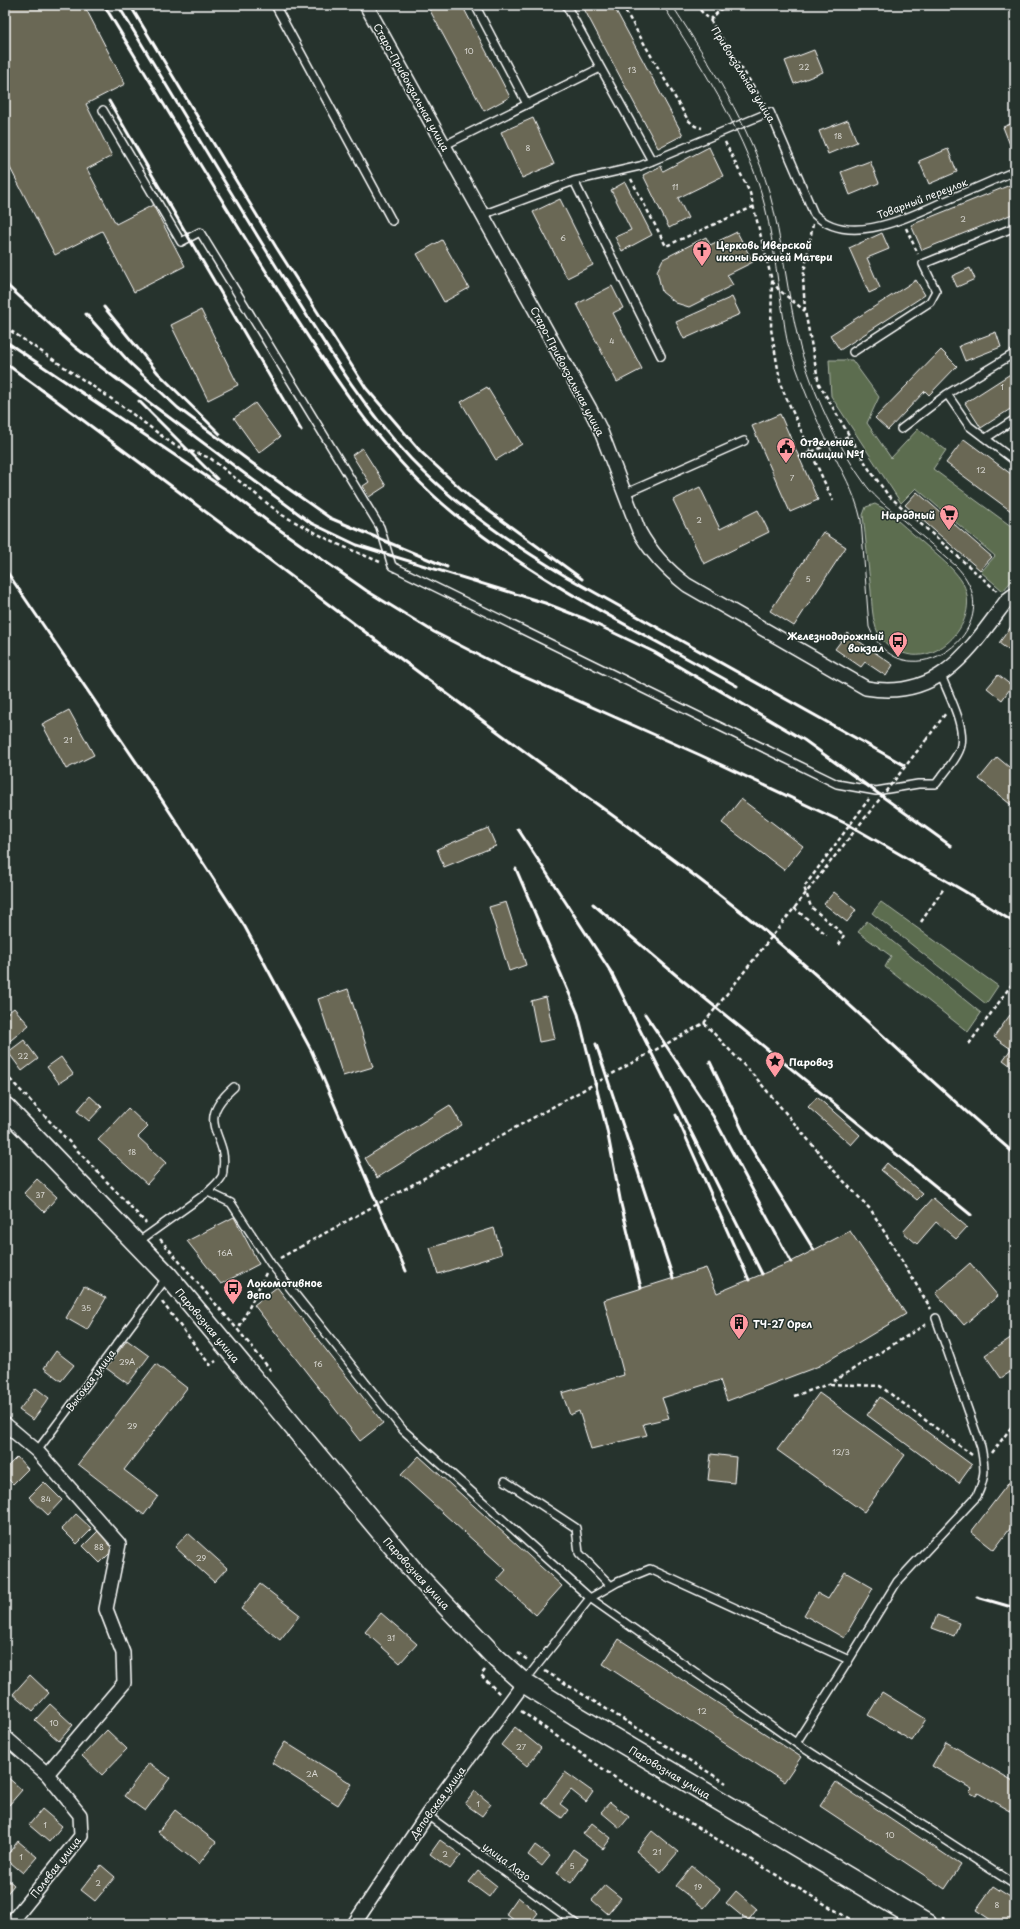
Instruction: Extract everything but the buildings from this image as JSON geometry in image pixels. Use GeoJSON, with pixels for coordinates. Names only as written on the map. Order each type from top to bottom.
{"type":"FeatureCollection","features":[{"type":"Feature","properties":{"kind":"main road","name":"Паровозная улица"},"geometry":{"type":"LineString","coordinates":[[5,1107],[168,1276],[416,1574],[496,1658],[524,1683],[926,1924]]}},
{"type":"Feature","properties":{"kind":"street","name":"Старо-Привокзальная улица"},"geometry":{"type":"LineString","coordinates":[[366,5],[590,409],[600,429],[624,494],[647,546],[671,573],[687,585],[866,688],[883,691],[900,690],[921,685],[941,675],[970,651],[1011,597]]}},
{"type":"Feature","properties":{"kind":"street"},"geometry":{"type":"LineString","coordinates":[[5,1424],[37,1451],[119,1544],[106,1609],[123,1653],[124,1683],[47,1774]]}},
{"type":"Feature","properties":{"kind":"street","name":"Деповская улица"},"geometry":{"type":"LineString","coordinates":[[354,1924],[427,1815],[524,1683]]}},
{"type":"Feature","properties":{"kind":"street","name":"Полевая улица"},"geometry":{"type":"LineString","coordinates":[[5,1737],[47,1774],[80,1815],[81,1836],[10,1924]]}},
{"type":"Feature","properties":{"kind":"lane"},"geometry":{"type":"LineString","coordinates":[[275,5],[392,221]]}},
{"type":"Feature","properties":{"kind":"lane"},"geometry":{"type":"LineString","coordinates":[[475,5],[527,104]]}},
{"type":"Feature","properties":{"kind":"lane"},"geometry":{"type":"LineString","coordinates":[[566,5],[652,161]]}},
{"type":"Feature","properties":{"kind":"lane"},"geometry":{"type":"LineString","coordinates":[[443,146],[600,68]]}},
{"type":"Feature","properties":{"kind":"lane"},"geometry":{"type":"LineString","coordinates":[[103,110],[181,242],[200,232],[380,527],[392,566],[837,784],[876,791],[918,784],[936,784],[951,765],[961,746],[960,723],[941,675]]}},
{"type":"Feature","properties":{"kind":"lane"},"geometry":{"type":"LineString","coordinates":[[482,214],[574,181],[626,169],[652,161],[770,112]]}},
{"type":"Feature","properties":{"kind":"lane","name":"Привокзальная улица"},"geometry":{"type":"LineString","coordinates":[[770,112],[814,214]]}},
{"type":"Feature","properties":{"kind":"lane","name":"Товарный переулок"},"geometry":{"type":"LineString","coordinates":[[814,214],[822,222],[836,228],[855,229],[879,227],[902,220],[1015,171]]}},
{"type":"Feature","properties":{"kind":"lane"},"geometry":{"type":"LineString","coordinates":[[574,181],[661,356]]}},
{"type":"Feature","properties":{"kind":"lane"},"geometry":{"type":"LineString","coordinates":[[853,352],[930,302],[936,291],[923,264],[1015,227]]}},
{"type":"Feature","properties":{"kind":"lane"},"geometry":{"type":"LineString","coordinates":[[901,429],[947,394],[1015,353]]}},
{"type":"Feature","properties":{"kind":"lane"},"geometry":{"type":"LineString","coordinates":[[947,394],[969,426],[1015,461]]}},
{"type":"Feature","properties":{"kind":"lane"},"geometry":{"type":"LineString","coordinates":[[986,438],[1015,419]]}},
{"type":"Feature","properties":{"kind":"lane"},"geometry":{"type":"LineString","coordinates":[[624,494],[744,441]]}},
{"type":"Feature","properties":{"kind":"lane"},"geometry":{"type":"LineString","coordinates":[[137,1243],[153,1230],[208,1192],[222,1178],[225,1161],[214,1126],[214,1112],[224,1096],[234,1087]]}},
{"type":"Feature","properties":{"kind":"lane"},"geometry":{"type":"LineString","coordinates":[[208,1192],[231,1203],[271,1264],[403,1430],[590,1598],[796,1743],[1015,1885]]}},
{"type":"Feature","properties":{"kind":"lane","name":"Высокая улица"},"geometry":{"type":"LineString","coordinates":[[37,1451],[168,1276]]}},
{"type":"Feature","properties":{"kind":"lane"},"geometry":{"type":"LineString","coordinates":[[796,1743],[897,1582],[977,1496],[984,1480],[984,1464],[981,1447],[936,1318]]}},
{"type":"Feature","properties":{"kind":"lane"},"geometry":{"type":"LineString","coordinates":[[505,1481],[576,1528],[579,1553],[611,1586]]}},
{"type":"Feature","properties":{"kind":"lane"},"geometry":{"type":"LineString","coordinates":[[524,1683],[590,1598],[611,1586],[650,1569],[849,1660]]}},
{"type":"Feature","properties":{"kind":"lane","name":"улица Лазо"},"geometry":{"type":"LineString","coordinates":[[427,1815],[576,1924]]}},
{"type":"Feature","properties":{"kind":"path"},"geometry":{"type":"LineString","coordinates":[[622,5],[688,120],[695,126],[721,133],[750,192],[755,206],[772,281],[771,329],[781,386],[834,501]]}},
{"type":"Feature","properties":{"kind":"path","name":"Привокзальная улица"},"geometry":{"type":"LineString","coordinates":[[695,5],[710,20],[770,112]]}},
{"type":"Feature","properties":{"kind":"path"},"geometry":{"type":"LineString","coordinates":[[710,20],[725,5]]}},
{"type":"Feature","properties":{"kind":"path"},"geometry":{"type":"LineString","coordinates":[[626,169],[666,246],[755,206]]}},
{"type":"Feature","properties":{"kind":"path"},"geometry":{"type":"LineString","coordinates":[[814,214],[803,278],[805,311],[819,384],[869,469],[888,495],[1011,597]]}},
{"type":"Feature","properties":{"kind":"path"},"geometry":{"type":"LineString","coordinates":[[902,220],[923,264]]}},
{"type":"Feature","properties":{"kind":"path"},"geometry":{"type":"LineString","coordinates":[[772,281],[779,290],[805,311]]}},
{"type":"Feature","properties":{"kind":"path"},"geometry":{"type":"LineString","coordinates":[[5,327],[119,404],[174,445],[210,458],[282,515],[335,543],[392,566]]}},
{"type":"Feature","properties":{"kind":"path"},"geometry":{"type":"LineString","coordinates":[[799,457],[850,436]]}},
{"type":"Feature","properties":{"kind":"path"},"geometry":{"type":"LineString","coordinates":[[238,1330],[271,1264],[704,1023],[937,725]]}},
{"type":"Feature","properties":{"kind":"path"},"geometry":{"type":"LineString","coordinates":[[839,945],[844,935],[811,907],[804,887],[876,791]]}},
{"type":"Feature","properties":{"kind":"path"},"geometry":{"type":"LineString","coordinates":[[921,922],[944,888]]}},
{"type":"Feature","properties":{"kind":"path"},"geometry":{"type":"LineString","coordinates":[[794,908],[827,935]]}},
{"type":"Feature","properties":{"kind":"path"},"geometry":{"type":"LineString","coordinates":[[969,1044],[1012,984]]}},
{"type":"Feature","properties":{"kind":"path"},"geometry":{"type":"LineString","coordinates":[[704,1023],[757,1078],[838,1174],[871,1210],[936,1318],[829,1384],[794,1396]]}},
{"type":"Feature","properties":{"kind":"path"},"geometry":{"type":"LineString","coordinates":[[5,1074],[153,1230],[238,1330],[277,1379]]}},
{"type":"Feature","properties":{"kind":"path"},"geometry":{"type":"LineString","coordinates":[[829,1384],[880,1386],[984,1464],[1015,1422]]}},
{"type":"Feature","properties":{"kind":"path"},"geometry":{"type":"LineString","coordinates":[[538,1666],[507,1646],[481,1675],[510,1703],[620,1781],[858,1924]]}},
{"type":"Feature","properties":{"kind":"green space"},"geometry":{"type":"Polygon","coordinates":[[[829,360],[852,360],[879,397],[867,423],[891,458],[918,429],[946,450],[933,469],[1015,529],[1015,577],[1003,591],[981,572],[995,556],[916,488],[901,503],[831,396],[829,360]]]}},
{"type":"Feature","properties":{"kind":"green space"},"geometry":{"type":"Polygon","coordinates":[[[875,504],[883,508],[950,567],[961,580],[967,595],[967,611],[961,626],[952,638],[940,648],[925,654],[910,655],[892,648],[879,636],[876,628],[863,515],[866,507],[875,504]]]}},
{"type":"Feature","properties":{"kind":"green space"},"geometry":{"type":"Polygon","coordinates":[[[881,902],[998,986],[986,1004],[872,913],[881,902]]]}},
{"type":"Feature","properties":{"kind":"green space"},"geometry":{"type":"Polygon","coordinates":[[[867,921],[981,1013],[968,1032],[885,967],[891,956],[858,932],[867,921]]]}},
{"type":"Feature","properties":{"kind":"tram line"},"geometry":{"type":"LineString","coordinates":[[663,5],[705,73],[731,119],[761,192],[771,238],[789,348],[813,411],[843,472],[855,500],[861,520],[869,627],[885,650],[906,660],[928,660],[948,650],[964,634],[973,613],[971,590],[956,566],[883,504],[870,491],[853,467],[826,417],[811,381],[800,347],[774,210],[761,166],[740,118],[714,72],[672,5]]}},
{"type":"Feature","properties":{"kind":"railway"},"geometry":{"type":"LineString","coordinates":[[104,5],[258,259],[339,384],[382,440],[429,492],[456,515],[522,564],[557,586],[737,686]]}},
{"type":"Feature","properties":{"kind":"railway"},"geometry":{"type":"LineString","coordinates":[[118,5],[331,354],[361,398],[393,439],[411,459],[447,493],[485,523],[525,551],[567,577],[904,765]]}},
{"type":"Feature","properties":{"kind":"railway"},"geometry":{"type":"LineString","coordinates":[[130,5],[276,247],[366,388],[421,452],[470,497],[582,579]]}},
{"type":"Feature","properties":{"kind":"railway"},"geometry":{"type":"LineString","coordinates":[[109,101],[301,430]]}},
{"type":"Feature","properties":{"kind":"railway"},"geometry":{"type":"LineString","coordinates":[[5,281],[9,287],[75,347],[118,380]]}},
{"type":"Feature","properties":{"kind":"railway"},"geometry":{"type":"LineString","coordinates":[[104,307],[158,373],[220,434]]}},
{"type":"Feature","properties":{"kind":"railway"},"geometry":{"type":"LineString","coordinates":[[86,314],[130,363],[178,408],[330,518],[447,567]]}},
{"type":"Feature","properties":{"kind":"railway"},"geometry":{"type":"LineString","coordinates":[[5,341],[231,493],[270,523],[367,591],[434,632],[502,667],[700,755],[849,825],[964,891],[1015,923]]}},
{"type":"Feature","properties":{"kind":"railway"},"geometry":{"type":"LineString","coordinates":[[5,363],[506,738],[689,871],[725,899],[793,954],[951,1098],[1015,1154]]}},
{"type":"Feature","properties":{"kind":"railway"},"geometry":{"type":"LineString","coordinates":[[115,377],[311,523],[357,545],[545,603],[585,619],[654,652],[804,740],[951,846]]}},
{"type":"Feature","properties":{"kind":"railway"},"geometry":{"type":"LineString","coordinates":[[139,401],[217,479]]}},
{"type":"Feature","properties":{"kind":"railway"},"geometry":{"type":"LineString","coordinates":[[5,569],[162,800],[245,927],[311,1050],[406,1271]]}},
{"type":"Feature","properties":{"kind":"railway"},"geometry":{"type":"LineString","coordinates":[[518,829],[611,972],[762,1274]]}},
{"type":"Feature","properties":{"kind":"railway"},"geometry":{"type":"LineString","coordinates":[[516,869],[578,1014],[607,1130],[621,1204],[641,1288]]}},
{"type":"Feature","properties":{"kind":"railway"},"geometry":{"type":"LineString","coordinates":[[593,904],[676,975],[971,1215]]}},
{"type":"Feature","properties":{"kind":"railway"},"geometry":{"type":"LineString","coordinates":[[645,1014],[713,1116],[791,1262]]}},
{"type":"Feature","properties":{"kind":"railway"},"geometry":{"type":"LineString","coordinates":[[596,1044],[673,1278]]}},
{"type":"Feature","properties":{"kind":"railway"},"geometry":{"type":"LineString","coordinates":[[710,1062],[750,1146],[814,1250]]}},
{"type":"Feature","properties":{"kind":"railway"},"geometry":{"type":"LineString","coordinates":[[676,1115],[749,1280]]}},
{"type":"Feature","properties":{"kind":"railway"},"geometry":{"type":"LineString","coordinates":[[977,1597],[1015,1608]]}},
{"type":"Feature","properties":{"kind":"place","name":"Церковь Иверской иконы Божией Матери"},"geometry":{"type":"Point","coordinates":[702,267]}},
{"type":"Feature","properties":{"kind":"place","name":"Отделение полиции №1"},"geometry":{"type":"Point","coordinates":[786,464]}},
{"type":"Feature","properties":{"kind":"place","name":"Народный"},"geometry":{"type":"Point","coordinates":[949,531]}},
{"type":"Feature","properties":{"kind":"place","name":"Железнодорожный вокзал"},"geometry":{"type":"Point","coordinates":[898,658]}},
{"type":"Feature","properties":{"kind":"place","name":"Паровоз"},"geometry":{"type":"Point","coordinates":[775,1078]}},
{"type":"Feature","properties":{"kind":"place","name":"Локомотивное депо"},"geometry":{"type":"Point","coordinates":[233,1305]}},
{"type":"Feature","properties":{"kind":"place","name":"ТЧ-27 Орел"},"geometry":{"type":"Point","coordinates":[739,1340]}}]}
